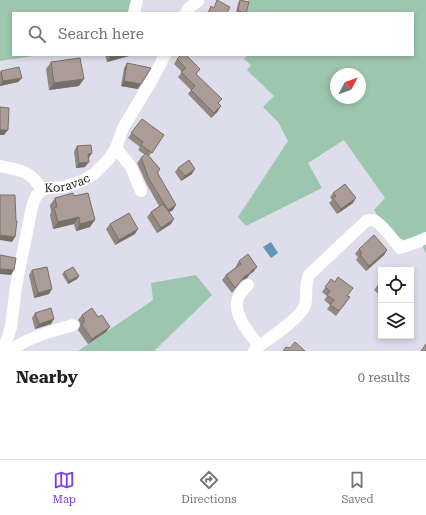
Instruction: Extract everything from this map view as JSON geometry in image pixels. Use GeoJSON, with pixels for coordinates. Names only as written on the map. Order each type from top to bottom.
{"type":"FeatureCollection","features":[{"type":"Feature","properties":{"kind":"street"},"geometry":{"type":"LineString","coordinates":[[134,12],[137,0]]}},
{"type":"Feature","properties":{"kind":"street"},"geometry":{"type":"LineString","coordinates":[[187,12],[189,8],[198,1]]}},
{"type":"Feature","properties":{"kind":"street","name":"Koravac"},"geometry":{"type":"LineString","coordinates":[[2,351],[11,327],[16,286],[32,207],[36,196],[42,190],[48,188],[64,187],[82,181],[94,174],[108,160],[116,148],[123,128],[153,78],[164,56]]}},
{"type":"Feature","properties":{"kind":"street"},"geometry":{"type":"LineString","coordinates":[[116,148],[131,167],[141,191]]}},
{"type":"Feature","properties":{"kind":"street"},"geometry":{"type":"LineString","coordinates":[[0,166],[28,173],[38,182],[42,190]]}},
{"type":"Feature","properties":{"kind":"street"},"geometry":{"type":"LineString","coordinates":[[248,285],[238,299],[237,307],[239,315],[256,348],[287,325],[300,313],[305,307],[306,281],[309,275],[366,221],[376,221],[400,248],[426,238]]}},
{"type":"Feature","properties":{"kind":"street"},"geometry":{"type":"LineString","coordinates":[[2,351],[16,347],[26,341],[46,333],[73,325]]}},
{"type":"Feature","properties":{"kind":"green space"},"geometry":{"type":"Polygon","coordinates":[[[0,0],[137,0],[134,12],[12,12],[12,56],[33,56],[0,61],[0,0]]]}},
{"type":"Feature","properties":{"kind":"green space"},"geometry":{"type":"Polygon","coordinates":[[[248,0],[426,0],[426,254],[419,237],[407,241],[391,235],[374,210],[385,198],[344,140],[308,163],[322,188],[246,226],[238,217],[288,141],[278,122],[263,107],[274,96],[247,70],[251,65],[244,59],[246,56],[414,56],[414,12],[245,12],[248,0]]]}},
{"type":"Feature","properties":{"kind":"green space"},"geometry":{"type":"Polygon","coordinates":[[[196,275],[212,295],[154,351],[78,351],[153,300],[151,283],[196,275]]]}},
{"type":"Feature","properties":{"kind":"water"},"geometry":{"type":"Polygon","coordinates":[[[271,242],[278,253],[271,258],[263,247],[271,242]]]}},
{"type":"Feature","properties":{"kind":"building"},"geometry":{"type":"Polygon","coordinates":[[[217,0],[230,7],[228,12],[208,12],[211,6],[214,8],[217,0]]]}},
{"type":"Feature","properties":{"kind":"building"},"geometry":{"type":"Polygon","coordinates":[[[240,0],[249,2],[246,12],[238,11],[240,0]]]}},
{"type":"Feature","properties":{"kind":"building"},"geometry":{"type":"Polygon","coordinates":[[[180,56],[187,56],[200,69],[196,74],[222,99],[218,103],[221,106],[214,113],[191,90],[195,86],[181,72],[186,68],[177,59],[180,56]]]}},
{"type":"Feature","properties":{"kind":"building"},"geometry":{"type":"Polygon","coordinates":[[[80,58],[84,79],[54,83],[51,62],[80,58]]]}},
{"type":"Feature","properties":{"kind":"building"},"geometry":{"type":"Polygon","coordinates":[[[127,63],[151,68],[141,84],[124,81],[127,63]]]}},
{"type":"Feature","properties":{"kind":"building"},"geometry":{"type":"Polygon","coordinates":[[[19,67],[22,78],[3,81],[1,71],[19,67]]]}},
{"type":"Feature","properties":{"kind":"building"},"geometry":{"type":"Polygon","coordinates":[[[0,107],[9,108],[8,130],[0,130],[0,107]]]}},
{"type":"Feature","properties":{"kind":"building"},"geometry":{"type":"Polygon","coordinates":[[[142,119],[164,135],[152,153],[141,145],[143,142],[131,133],[142,119]]]}},
{"type":"Feature","properties":{"kind":"building"},"geometry":{"type":"Polygon","coordinates":[[[91,145],[92,153],[88,154],[89,162],[79,163],[77,146],[91,145]]]}},
{"type":"Feature","properties":{"kind":"building"},"geometry":{"type":"Polygon","coordinates":[[[146,153],[160,169],[157,172],[176,205],[168,210],[149,179],[141,158],[146,153]]]}},
{"type":"Feature","properties":{"kind":"building"},"geometry":{"type":"Polygon","coordinates":[[[189,160],[195,169],[185,176],[178,168],[189,160]]]}},
{"type":"Feature","properties":{"kind":"building"},"geometry":{"type":"Polygon","coordinates":[[[345,184],[356,198],[341,209],[333,198],[336,196],[333,193],[345,184]]]}},
{"type":"Feature","properties":{"kind":"building"},"geometry":{"type":"Polygon","coordinates":[[[73,193],[74,196],[88,193],[95,220],[80,224],[79,217],[58,222],[54,208],[57,207],[55,198],[73,193]]]}},
{"type":"Feature","properties":{"kind":"building"},"geometry":{"type":"Polygon","coordinates":[[[0,195],[15,195],[17,221],[15,237],[0,235],[0,195]]]}},
{"type":"Feature","properties":{"kind":"building"},"geometry":{"type":"Polygon","coordinates":[[[163,204],[174,219],[161,228],[151,212],[163,204]]]}},
{"type":"Feature","properties":{"kind":"building"},"geometry":{"type":"Polygon","coordinates":[[[129,213],[138,229],[119,240],[110,224],[129,213]]]}},
{"type":"Feature","properties":{"kind":"building"},"geometry":{"type":"Polygon","coordinates":[[[374,235],[387,250],[369,266],[360,255],[362,253],[359,249],[374,235]]]}},
{"type":"Feature","properties":{"kind":"building"},"geometry":{"type":"Polygon","coordinates":[[[248,254],[257,267],[245,276],[235,288],[226,275],[241,264],[239,261],[248,254]]]}},
{"type":"Feature","properties":{"kind":"building"},"geometry":{"type":"Polygon","coordinates":[[[0,255],[16,258],[14,270],[0,269],[0,255]]]}},
{"type":"Feature","properties":{"kind":"building"},"geometry":{"type":"Polygon","coordinates":[[[47,267],[52,289],[38,293],[32,270],[47,267]]]}},
{"type":"Feature","properties":{"kind":"building"},"geometry":{"type":"Polygon","coordinates":[[[73,267],[79,276],[69,281],[64,272],[73,267]]]}},
{"type":"Feature","properties":{"kind":"building"},"geometry":{"type":"Polygon","coordinates":[[[338,277],[353,288],[347,296],[350,297],[339,311],[330,305],[334,300],[327,295],[330,291],[325,287],[331,279],[335,282],[338,277]]]}},
{"type":"Feature","properties":{"kind":"building"},"geometry":{"type":"Polygon","coordinates":[[[51,308],[54,319],[39,324],[35,313],[51,308]]]}},
{"type":"Feature","properties":{"kind":"building"},"geometry":{"type":"Polygon","coordinates":[[[92,308],[98,317],[102,315],[110,327],[92,339],[82,325],[84,318],[82,315],[92,308]]]}},
{"type":"Feature","properties":{"kind":"building"},"geometry":{"type":"Polygon","coordinates":[[[295,342],[305,351],[283,351],[286,347],[290,348],[295,342]]]}},
{"type":"Feature","properties":{"kind":"building"},"geometry":{"type":"Polygon","coordinates":[[[426,344],[426,351],[421,351],[426,344]]]}}]}
